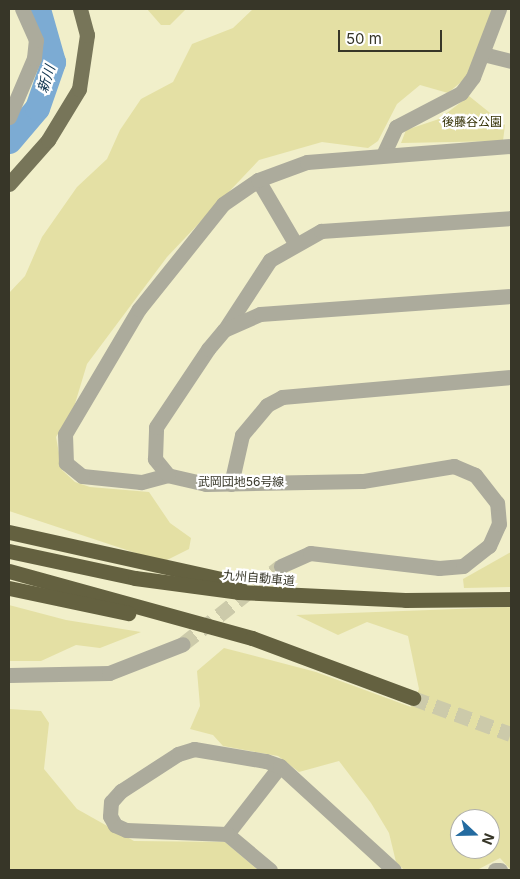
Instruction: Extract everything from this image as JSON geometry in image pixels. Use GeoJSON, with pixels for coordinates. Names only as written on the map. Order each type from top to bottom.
{"type":"FeatureCollection","features":[{"type":"Feature","properties":{"kind":"highway"},"geometry":{"type":"LineString","coordinates":[[9,532],[95,554],[259,586],[405,600]]}},
{"type":"Feature","properties":{"kind":"highway","name":"九州自動車道"},"geometry":{"type":"LineString","coordinates":[[9,551],[191,587],[405,600],[511,599]]}},
{"type":"Feature","properties":{"kind":"highway"},"geometry":{"type":"LineString","coordinates":[[9,571],[252,638],[413,698]]}},
{"type":"Feature","properties":{"kind":"highway"},"geometry":{"type":"LineString","coordinates":[[9,588],[252,638]]}},
{"type":"Feature","properties":{"kind":"main road"},"geometry":{"type":"LineString","coordinates":[[9,184],[48,140],[79,89],[87,36],[80,9]]}},
{"type":"Feature","properties":{"kind":"street"},"geometry":{"type":"LineString","coordinates":[[9,117],[24,88],[35,49],[36,40],[22,9]]}},
{"type":"Feature","properties":{"kind":"street"},"geometry":{"type":"LineString","coordinates":[[383,155],[396,126],[461,93],[483,54],[499,9]]}},
{"type":"Feature","properties":{"kind":"street"},"geometry":{"type":"LineString","coordinates":[[483,54],[511,61]]}},
{"type":"Feature","properties":{"kind":"street"},"geometry":{"type":"LineString","coordinates":[[511,146],[307,162],[258,180],[223,204],[150,294],[65,434],[66,463],[82,476],[141,482],[168,475],[155,459],[156,427],[224,330],[260,270],[294,244],[321,231],[511,218]]}},
{"type":"Feature","properties":{"kind":"street"},"geometry":{"type":"LineString","coordinates":[[258,180],[294,244]]}},
{"type":"Feature","properties":{"kind":"street"},"geometry":{"type":"LineString","coordinates":[[224,330],[260,314],[511,296]]}},
{"type":"Feature","properties":{"kind":"street"},"geometry":{"type":"LineString","coordinates":[[231,484],[242,435],[267,405],[282,397],[511,377]]}},
{"type":"Feature","properties":{"kind":"street","name":"武岡団地56号線"},"geometry":{"type":"LineString","coordinates":[[168,475],[187,482],[231,484],[362,481],[454,466],[475,475],[497,503],[499,524],[490,546],[463,566],[439,568],[310,553],[281,566]]}},
{"type":"Feature","properties":{"kind":"street"},"geometry":{"type":"LineString","coordinates":[[9,675],[109,673],[183,644]]}},
{"type":"Feature","properties":{"kind":"street"},"geometry":{"type":"LineString","coordinates":[[270,870],[227,834],[126,830],[110,816],[111,802],[178,754],[194,749],[280,766],[394,870]]}},
{"type":"Feature","properties":{"kind":"street"},"geometry":{"type":"LineString","coordinates":[[227,834],[280,766]]}},
{"type":"Feature","properties":{"kind":"street"},"geometry":{"type":"LineString","coordinates":[[495,870],[500,870]]}},
{"type":"Feature","properties":{"kind":"green space"},"geometry":{"type":"Polygon","coordinates":[[[147,9],[186,9],[170,25],[161,25],[147,9]]]}},
{"type":"Feature","properties":{"kind":"green space"},"geometry":{"type":"Polygon","coordinates":[[[253,9],[493,9],[467,77],[448,93],[420,85],[397,104],[378,141],[368,148],[322,142],[259,160],[167,257],[87,364],[74,407],[56,437],[62,470],[75,482],[90,487],[149,492],[170,523],[191,538],[189,549],[163,562],[9,511],[9,293],[25,276],[42,237],[77,187],[107,159],[120,130],[141,99],[173,82],[192,44],[233,28],[253,9]]]}},
{"type":"Feature","properties":{"kind":"green space","name":"後藤谷公園"},"geometry":{"type":"Polygon","coordinates":[[[469,96],[505,125],[503,141],[401,143],[406,130],[439,119],[469,96]]]}},
{"type":"Feature","properties":{"kind":"green space"},"geometry":{"type":"Polygon","coordinates":[[[511,552],[511,587],[464,588],[463,579],[511,552]]]}},
{"type":"Feature","properties":{"kind":"green space"},"geometry":{"type":"Polygon","coordinates":[[[511,592],[511,870],[500,858],[500,809],[450,809],[450,859],[498,859],[477,870],[404,870],[396,862],[389,833],[371,803],[339,761],[299,772],[278,756],[223,746],[213,735],[190,729],[200,706],[197,671],[224,648],[316,672],[411,707],[419,689],[408,636],[367,622],[338,635],[296,615],[510,607],[511,592]]]}},
{"type":"Feature","properties":{"kind":"green space"},"geometry":{"type":"Polygon","coordinates":[[[9,605],[66,620],[141,632],[100,648],[76,645],[41,661],[9,661],[9,605]]]}},
{"type":"Feature","properties":{"kind":"green space"},"geometry":{"type":"Polygon","coordinates":[[[9,709],[41,711],[49,723],[44,769],[77,809],[134,841],[225,842],[258,870],[9,870],[9,709]]]}},
{"type":"Feature","properties":{"kind":"waterway","name":"新川"},"geometry":{"type":"LineString","coordinates":[[9,141],[37,108],[53,62],[38,9]]}},
{"type":"Feature","properties":{"kind":"tunnel"},"geometry":{"type":"LineString","coordinates":[[183,644],[281,566]]}},
{"type":"Feature","properties":{"kind":"tunnel"},"geometry":{"type":"LineString","coordinates":[[413,698],[511,734]]}}]}
